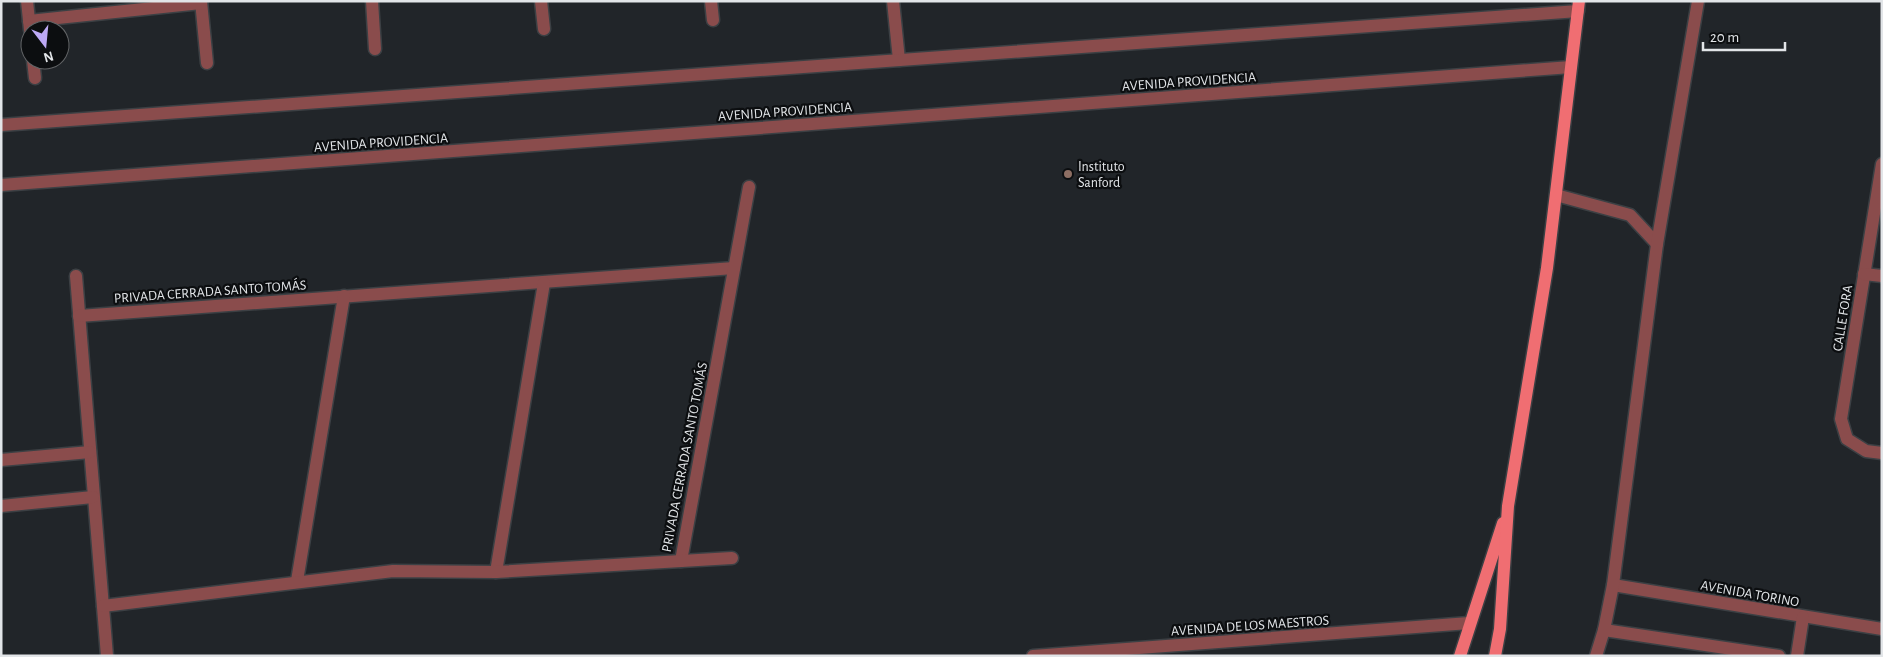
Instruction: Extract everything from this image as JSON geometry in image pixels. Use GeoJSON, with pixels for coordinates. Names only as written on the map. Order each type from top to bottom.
{"type":"FeatureCollection","features":[{"type":"Feature","properties":{"kind":"main road"},"geometry":{"type":"LineString","coordinates":[[1494,656],[1500,629],[1508,506],[1547,268],[1579,6]]}},
{"type":"Feature","properties":{"kind":"main road"},"geometry":{"type":"LineString","coordinates":[[1460,656],[1508,506]]}},
{"type":"Feature","properties":{"kind":"street"},"geometry":{"type":"LineString","coordinates":[[27,1],[29,20]]}},
{"type":"Feature","properties":{"kind":"street"},"geometry":{"type":"LineString","coordinates":[[372,1],[375,49]]}},
{"type":"Feature","properties":{"kind":"street"},"geometry":{"type":"LineString","coordinates":[[541,1],[544,29]]}},
{"type":"Feature","properties":{"kind":"street"},"geometry":{"type":"LineString","coordinates":[[711,1],[713,20]]}},
{"type":"Feature","properties":{"kind":"street"},"geometry":{"type":"LineString","coordinates":[[893,1],[899,60]]}},
{"type":"Feature","properties":{"kind":"street"},"geometry":{"type":"LineString","coordinates":[[1596,656],[1604,630],[1613,585],[1657,244],[1698,1]]}},
{"type":"Feature","properties":{"kind":"street"},"geometry":{"type":"LineString","coordinates":[[67,20],[201,2],[207,63]]}},
{"type":"Feature","properties":{"kind":"street"},"geometry":{"type":"LineString","coordinates":[[1,125],[899,60],[1579,6]]}},
{"type":"Feature","properties":{"kind":"street","name":"AVENIDA PROVIDENCIA"},"geometry":{"type":"LineString","coordinates":[[1,186],[1571,67]]}},
{"type":"Feature","properties":{"kind":"street"},"geometry":{"type":"LineString","coordinates":[[34,70],[35,78]]}},
{"type":"Feature","properties":{"kind":"street","name":"CALLE FORA"},"geometry":{"type":"LineString","coordinates":[[1882,164],[1841,419],[1847,439],[1866,451],[1882,454]]}},
{"type":"Feature","properties":{"kind":"street","name":"PRIVADA CERRADA SANTO TOMÁS"},"geometry":{"type":"LineString","coordinates":[[103,606],[297,581],[393,571],[496,572],[681,560],[749,187]]}},
{"type":"Feature","properties":{"kind":"street"},"geometry":{"type":"LineString","coordinates":[[1556,195],[1630,215],[1657,244]]}},
{"type":"Feature","properties":{"kind":"street","name":"PRIVADA CERRADA SANTO TOMÁS"},"geometry":{"type":"LineString","coordinates":[[79,316],[734,268]]}},
{"type":"Feature","properties":{"kind":"street"},"geometry":{"type":"LineString","coordinates":[[1864,274],[1882,276]]}},
{"type":"Feature","properties":{"kind":"street"},"geometry":{"type":"LineString","coordinates":[[76,276],[107,656]]}},
{"type":"Feature","properties":{"kind":"street"},"geometry":{"type":"LineString","coordinates":[[496,572],[544,283]]}},
{"type":"Feature","properties":{"kind":"street"},"geometry":{"type":"LineString","coordinates":[[297,581],[344,296]]}},
{"type":"Feature","properties":{"kind":"street"},"geometry":{"type":"LineString","coordinates":[[1,460],[90,452]]}},
{"type":"Feature","properties":{"kind":"street"},"geometry":{"type":"LineString","coordinates":[[1,506],[93,497]]}},
{"type":"Feature","properties":{"kind":"street"},"geometry":{"type":"LineString","coordinates":[[681,560],[732,558]]}},
{"type":"Feature","properties":{"kind":"street","name":"AVENIDA TORINO"},"geometry":{"type":"LineString","coordinates":[[1613,585],[1882,629]]}},
{"type":"Feature","properties":{"kind":"street"},"geometry":{"type":"LineString","coordinates":[[1797,656],[1803,617]]}},
{"type":"Feature","properties":{"kind":"street","name":"AVENIDA DE LOS MAESTROS"},"geometry":{"type":"LineString","coordinates":[[1033,656],[1469,623]]}},
{"type":"Feature","properties":{"kind":"street"},"geometry":{"type":"LineString","coordinates":[[1604,630],[1779,656]]}},
{"type":"Feature","properties":{"kind":"place","name":"Instituto Sanford"},"geometry":{"type":"Point","coordinates":[1068,174]}}]}
